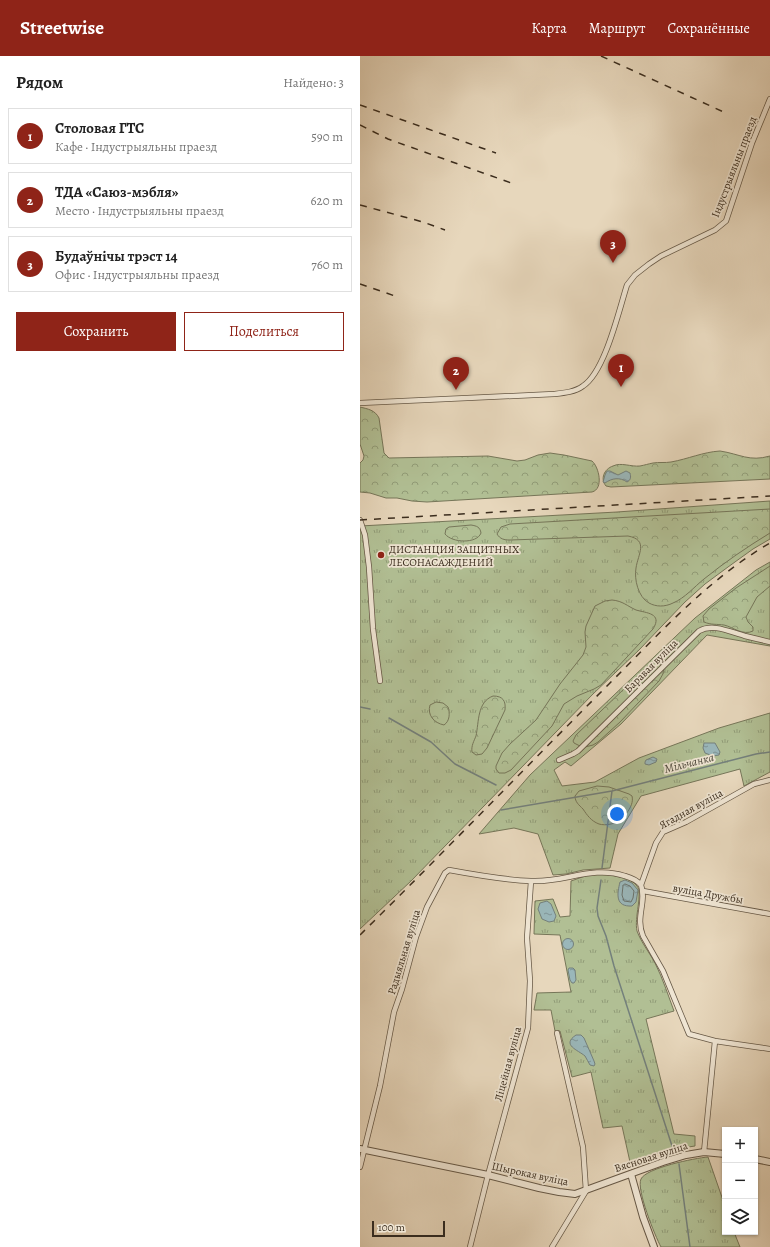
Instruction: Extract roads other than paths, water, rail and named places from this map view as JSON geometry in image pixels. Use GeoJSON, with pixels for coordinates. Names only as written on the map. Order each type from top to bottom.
{"type":"FeatureCollection","features":[{"type":"Feature","properties":{"kind":"street","name":"Індустрыяльны праезд"},"geometry":{"type":"LineString","coordinates":[[360,403],[554,394],[573,391],[584,385],[593,378],[601,363],[628,285],[635,275],[661,256],[715,230],[726,221],[752,143],[770,99]]}},
{"type":"Feature","properties":{"kind":"street"},"geometry":{"type":"LineString","coordinates":[[360,520],[365,535],[369,566],[373,628],[380,681]]}},
{"type":"Feature","properties":{"kind":"street","name":"Баравая вуліца"},"geometry":{"type":"LineString","coordinates":[[559,760],[578,751],[699,631],[704,628],[714,628],[770,642]]}},
{"type":"Feature","properties":{"kind":"street","name":"Ягадная вуліца"},"geometry":{"type":"LineString","coordinates":[[641,885],[656,843],[663,832],[686,822],[754,784],[770,780]]}},
{"type":"Feature","properties":{"kind":"street","name":"Радыяльная вуліца"},"geometry":{"type":"LineString","coordinates":[[360,1167],[362,1149],[380,1086],[394,1012],[402,989],[416,937],[427,907],[444,873],[449,870],[491,877],[531,881],[550,880],[585,873],[606,872],[634,879],[641,885]]}},
{"type":"Feature","properties":{"kind":"street","name":"Ліцейная вуліца"},"geometry":{"type":"LineString","coordinates":[[470,1247],[528,1028],[530,981],[527,938],[531,881]]}},
{"type":"Feature","properties":{"kind":"street"},"geometry":{"type":"LineString","coordinates":[[641,885],[643,891],[640,919],[641,931],[663,971],[689,1034],[715,1041],[770,1049]]}},
{"type":"Feature","properties":{"kind":"street","name":"вуліца Дружбы"},"geometry":{"type":"LineString","coordinates":[[643,891],[770,914]]}},
{"type":"Feature","properties":{"kind":"street","name":"Шырокая вуліца"},"geometry":{"type":"LineString","coordinates":[[362,1149],[488,1175],[559,1192],[575,1194],[586,1191],[583,1147],[557,1033]]}},
{"type":"Feature","properties":{"kind":"street"},"geometry":{"type":"LineString","coordinates":[[704,1152],[715,1041]]}},
{"type":"Feature","properties":{"kind":"street","name":"Вясновая вуліца"},"geometry":{"type":"LineString","coordinates":[[586,1191],[662,1162],[686,1155],[704,1152],[722,1154]]}},
{"type":"Feature","properties":{"kind":"street"},"geometry":{"type":"LineString","coordinates":[[758,1160],[770,1162]]}},
{"type":"Feature","properties":{"kind":"street"},"geometry":{"type":"LineString","coordinates":[[631,1174],[643,1217],[654,1247]]}},
{"type":"Feature","properties":{"kind":"street"},"geometry":{"type":"LineString","coordinates":[[552,1247],[586,1191]]}},
{"type":"Feature","properties":{"kind":"water"},"geometry":{"type":"Polygon","coordinates":[[[607,471],[618,475],[626,471],[630,473],[631,476],[627,482],[622,479],[616,479],[605,483],[603,482],[607,471]]]}},
{"type":"Feature","properties":{"kind":"water"},"geometry":{"type":"Polygon","coordinates":[[[704,743],[715,743],[720,752],[719,755],[713,756],[705,753],[703,748],[704,743]]]}},
{"type":"Feature","properties":{"kind":"water"},"geometry":{"type":"Polygon","coordinates":[[[653,757],[657,759],[656,762],[649,765],[645,764],[646,760],[653,757]]]}},
{"type":"Feature","properties":{"kind":"water"},"geometry":{"type":"Polygon","coordinates":[[[625,880],[632,883],[638,890],[636,902],[632,906],[626,906],[618,899],[620,882],[625,880]]]}},
{"type":"Feature","properties":{"kind":"water"},"geometry":{"type":"Polygon","coordinates":[[[547,901],[551,904],[556,916],[554,921],[549,922],[542,919],[538,909],[540,903],[547,901]]]}},
{"type":"Feature","properties":{"kind":"water"},"geometry":{"type":"Polygon","coordinates":[[[568,938],[572,940],[574,944],[572,948],[568,950],[564,948],[562,944],[564,940],[568,938]]]}},
{"type":"Feature","properties":{"kind":"water"},"geometry":{"type":"Polygon","coordinates":[[[569,968],[573,968],[575,970],[576,980],[574,983],[570,980],[569,968]]]}},
{"type":"Feature","properties":{"kind":"water"},"geometry":{"type":"Polygon","coordinates":[[[576,1035],[581,1035],[584,1038],[594,1061],[594,1066],[590,1065],[585,1056],[570,1044],[576,1035]]]}},
{"type":"Feature","properties":{"kind":"waterway"},"geometry":{"type":"LineString","coordinates":[[360,707],[370,709]]}},
{"type":"Feature","properties":{"kind":"waterway"},"geometry":{"type":"LineString","coordinates":[[389,718],[431,742],[455,764],[496,785]]}},
{"type":"Feature","properties":{"kind":"waterway","name":"Мільчанка"},"geometry":{"type":"LineString","coordinates":[[501,810],[612,791],[756,754],[770,752]]}},
{"type":"Feature","properties":{"kind":"waterway"},"geometry":{"type":"LineString","coordinates":[[602,868],[612,791]]}},
{"type":"Feature","properties":{"kind":"waterway"},"geometry":{"type":"LineString","coordinates":[[601,880],[597,908],[598,916],[606,936],[614,966],[673,1149]]}},
{"type":"Feature","properties":{"kind":"waterway"},"geometry":{"type":"LineString","coordinates":[[679,1164],[690,1247]]}},
{"type":"Feature","properties":{"kind":"railway"},"geometry":{"type":"LineString","coordinates":[[601,56],[728,114]]}},
{"type":"Feature","properties":{"kind":"railway"},"geometry":{"type":"LineString","coordinates":[[360,105],[496,153]]}},
{"type":"Feature","properties":{"kind":"railway"},"geometry":{"type":"LineString","coordinates":[[360,125],[388,139],[514,184]]}},
{"type":"Feature","properties":{"kind":"railway"},"geometry":{"type":"LineString","coordinates":[[360,205],[423,222],[445,230]]}},
{"type":"Feature","properties":{"kind":"railway"},"geometry":{"type":"LineString","coordinates":[[360,284],[395,296]]}},
{"type":"Feature","properties":{"kind":"railway"},"geometry":{"type":"LineString","coordinates":[[360,520],[770,496]]}},
{"type":"Feature","properties":{"kind":"railway"},"geometry":{"type":"LineString","coordinates":[[360,935],[685,608],[726,573],[747,557],[770,543]]}},
{"type":"Feature","properties":{"kind":"place","name":"Будаўнічы трэст 14"},"geometry":{"type":"Point","coordinates":[613,263]}},
{"type":"Feature","properties":{"kind":"place","name":"Столовая ГТС"},"geometry":{"type":"Point","coordinates":[621,387]}},
{"type":"Feature","properties":{"kind":"place","name":"ТДА «Саюз-мэбля»"},"geometry":{"type":"Point","coordinates":[456,390]}},
{"type":"Feature","properties":{"kind":"place","name":"ДИСТАНЦИЯ ЗАЩИТНЫХ ЛЕСОНАСАЖДЕНИЙ"},"geometry":{"type":"Point","coordinates":[381,555]}}]}
